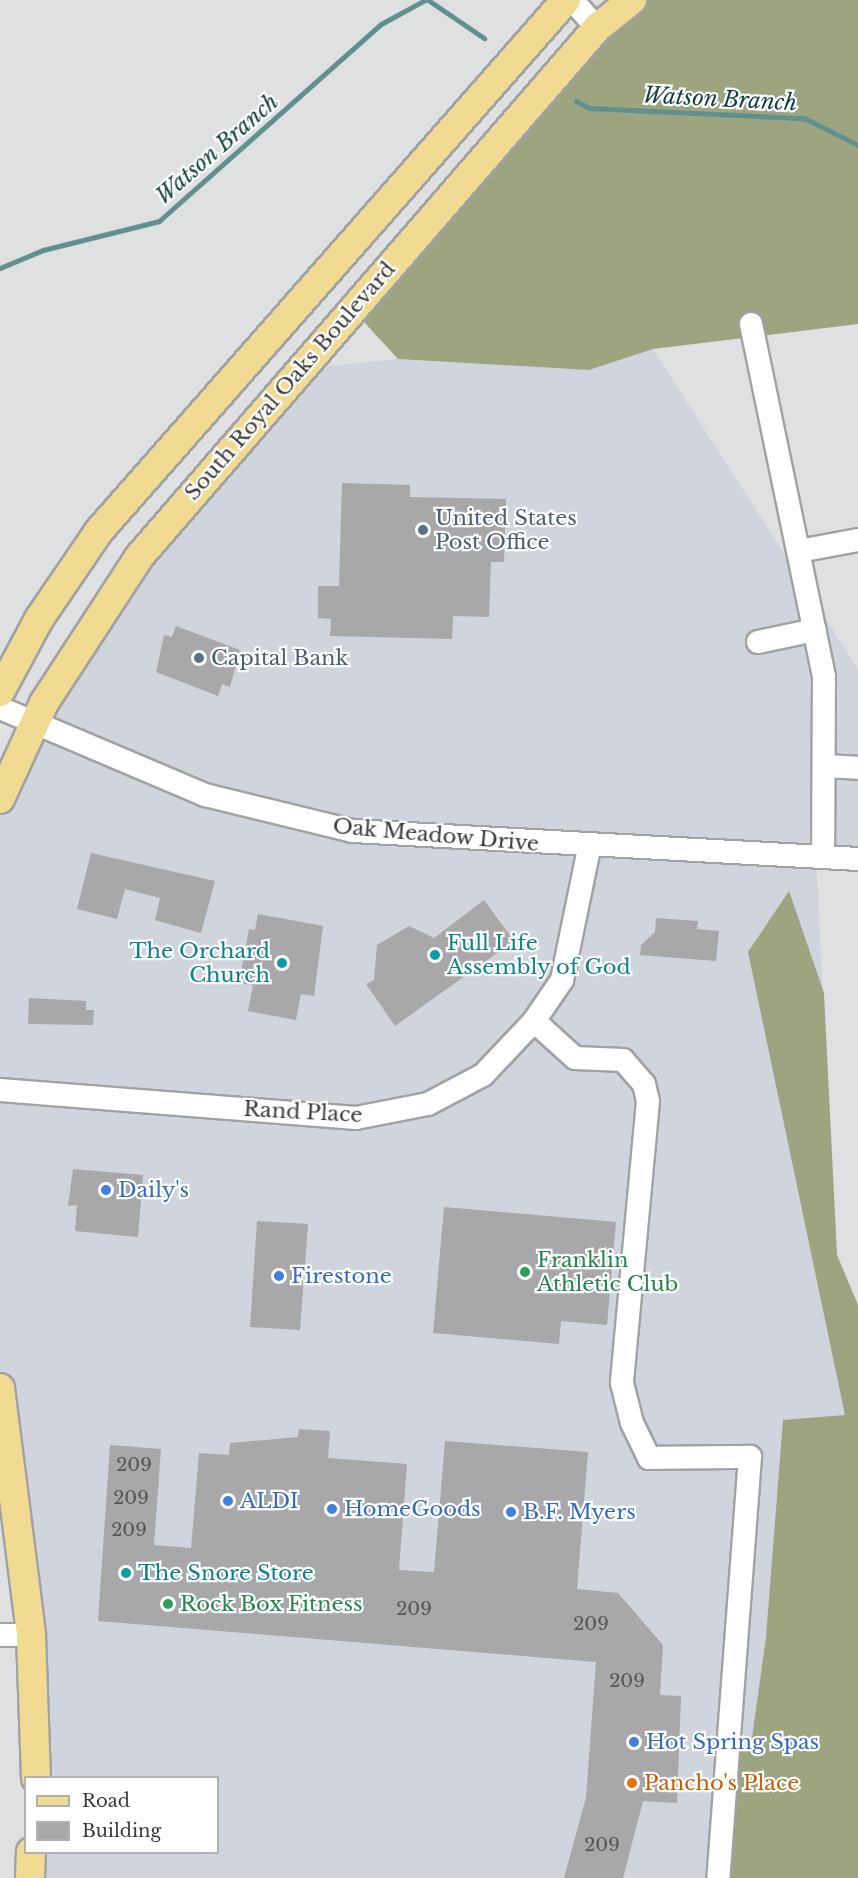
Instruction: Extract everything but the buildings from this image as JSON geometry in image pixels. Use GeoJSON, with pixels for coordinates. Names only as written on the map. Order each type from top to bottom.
{"type":"FeatureCollection","features":[{"type":"Feature","properties":{"kind":"main road","name":"South Royal Oaks Boulevard"},"geometry":{"type":"LineString","coordinates":[[0,692],[39,619],[99,531],[566,0]]}},
{"type":"Feature","properties":{"kind":"main road","name":"South Royal Oaks Boulevard"},"geometry":{"type":"LineString","coordinates":[[0,799],[33,722],[81,638],[139,557],[597,28],[629,1]]}},
{"type":"Feature","properties":{"kind":"main road"},"geometry":{"type":"LineString","coordinates":[[0,1388],[31,1635],[36,1776]]}},
{"type":"Feature","properties":{"kind":"main road"},"geometry":{"type":"LineString","coordinates":[[30,1878],[31,1854]]}},
{"type":"Feature","properties":{"kind":"street"},"geometry":{"type":"LineString","coordinates":[[572,0],[597,28]]}},
{"type":"Feature","properties":{"kind":"street"},"geometry":{"type":"LineString","coordinates":[[751,324],[824,677],[823,857]]}},
{"type":"Feature","properties":{"kind":"street"},"geometry":{"type":"LineString","coordinates":[[799,551],[858,540]]}},
{"type":"Feature","properties":{"kind":"street"},"geometry":{"type":"LineString","coordinates":[[758,642],[815,630]]}},
{"type":"Feature","properties":{"kind":"street","name":"Oak Meadow Drive"},"geometry":{"type":"LineString","coordinates":[[0,708],[146,772],[260,812],[353,831],[589,848],[858,859]]}},
{"type":"Feature","properties":{"kind":"street"},"geometry":{"type":"LineString","coordinates":[[824,766],[858,768]]}},
{"type":"Feature","properties":{"kind":"street","name":"Rand Place"},"geometry":{"type":"LineString","coordinates":[[0,1090],[356,1118],[428,1104],[483,1075],[534,1021],[562,980],[589,848]]}},
{"type":"Feature","properties":{"kind":"street"},"geometry":{"type":"LineString","coordinates":[[534,1021],[575,1058],[622,1060],[644,1084],[648,1101],[622,1383],[636,1432],[649,1458],[750,1457],[718,1878]]}},
{"type":"Feature","properties":{"kind":"street"},"geometry":{"type":"LineString","coordinates":[[0,1635],[31,1635]]}},
{"type":"Feature","properties":{"kind":"shaded area"},"geometry":{"type":"Polygon","coordinates":[[[653,349],[858,669],[858,860],[816,859],[837,1255],[858,1305],[858,1878],[30,1878],[31,1854],[219,1854],[219,1776],[36,1776],[0,1388],[0,799],[81,638],[299,369],[398,359],[589,370],[653,349]]]}},
{"type":"Feature","properties":{"kind":"green space"},"geometry":{"type":"Polygon","coordinates":[[[632,0],[858,0],[858,324],[653,349],[589,370],[398,359],[352,309],[632,0]]]}},
{"type":"Feature","properties":{"kind":"green space"},"geometry":{"type":"Polygon","coordinates":[[[789,891],[824,993],[837,1255],[858,1305],[858,1878],[728,1878],[739,1748],[751,1745],[766,1637],[783,1420],[845,1415],[748,952],[789,891]]]}},
{"type":"Feature","properties":{"kind":"waterway","name":"Watson Branch"},"geometry":{"type":"LineString","coordinates":[[0,268],[43,250],[159,221],[381,24],[425,0]]}},
{"type":"Feature","properties":{"kind":"waterway","name":"Watson Branch"},"geometry":{"type":"LineString","coordinates":[[428,0],[484,38]]}},
{"type":"Feature","properties":{"kind":"waterway","name":"Watson Branch"},"geometry":{"type":"LineString","coordinates":[[576,101],[589,108],[804,118],[858,145]]}},
{"type":"Feature","properties":{"kind":"place","name":"United States Post Office"},"geometry":{"type":"Point","coordinates":[423,530]}},
{"type":"Feature","properties":{"kind":"place","name":"Capital Bank"},"geometry":{"type":"Point","coordinates":[199,658]}},
{"type":"Feature","properties":{"kind":"place","name":"Full Life Assembly of God"},"geometry":{"type":"Point","coordinates":[435,955]}},
{"type":"Feature","properties":{"kind":"place","name":"The Orchard Church"},"geometry":{"type":"Point","coordinates":[282,963]}},
{"type":"Feature","properties":{"kind":"place","name":"Daily's"},"geometry":{"type":"Point","coordinates":[106,1190]}},
{"type":"Feature","properties":{"kind":"place","name":"Franklin Athletic Club"},"geometry":{"type":"Point","coordinates":[525,1272]}},
{"type":"Feature","properties":{"kind":"place","name":"Firestone"},"geometry":{"type":"Point","coordinates":[279,1276]}},
{"type":"Feature","properties":{"kind":"place","name":"ALDI"},"geometry":{"type":"Point","coordinates":[228,1501]}},
{"type":"Feature","properties":{"kind":"place","name":"HomeGoods"},"geometry":{"type":"Point","coordinates":[332,1509]}},
{"type":"Feature","properties":{"kind":"place","name":"B.F. Myers"},"geometry":{"type":"Point","coordinates":[511,1512]}},
{"type":"Feature","properties":{"kind":"place","name":"The Snore Store"},"geometry":{"type":"Point","coordinates":[126,1573]}},
{"type":"Feature","properties":{"kind":"place","name":"Rock Box Fitness"},"geometry":{"type":"Point","coordinates":[168,1604]}},
{"type":"Feature","properties":{"kind":"place","name":"Hot Spring Spas"},"geometry":{"type":"Point","coordinates":[634,1742]}},
{"type":"Feature","properties":{"kind":"place","name":"Pancho's Place"},"geometry":{"type":"Point","coordinates":[632,1783]}}]}
